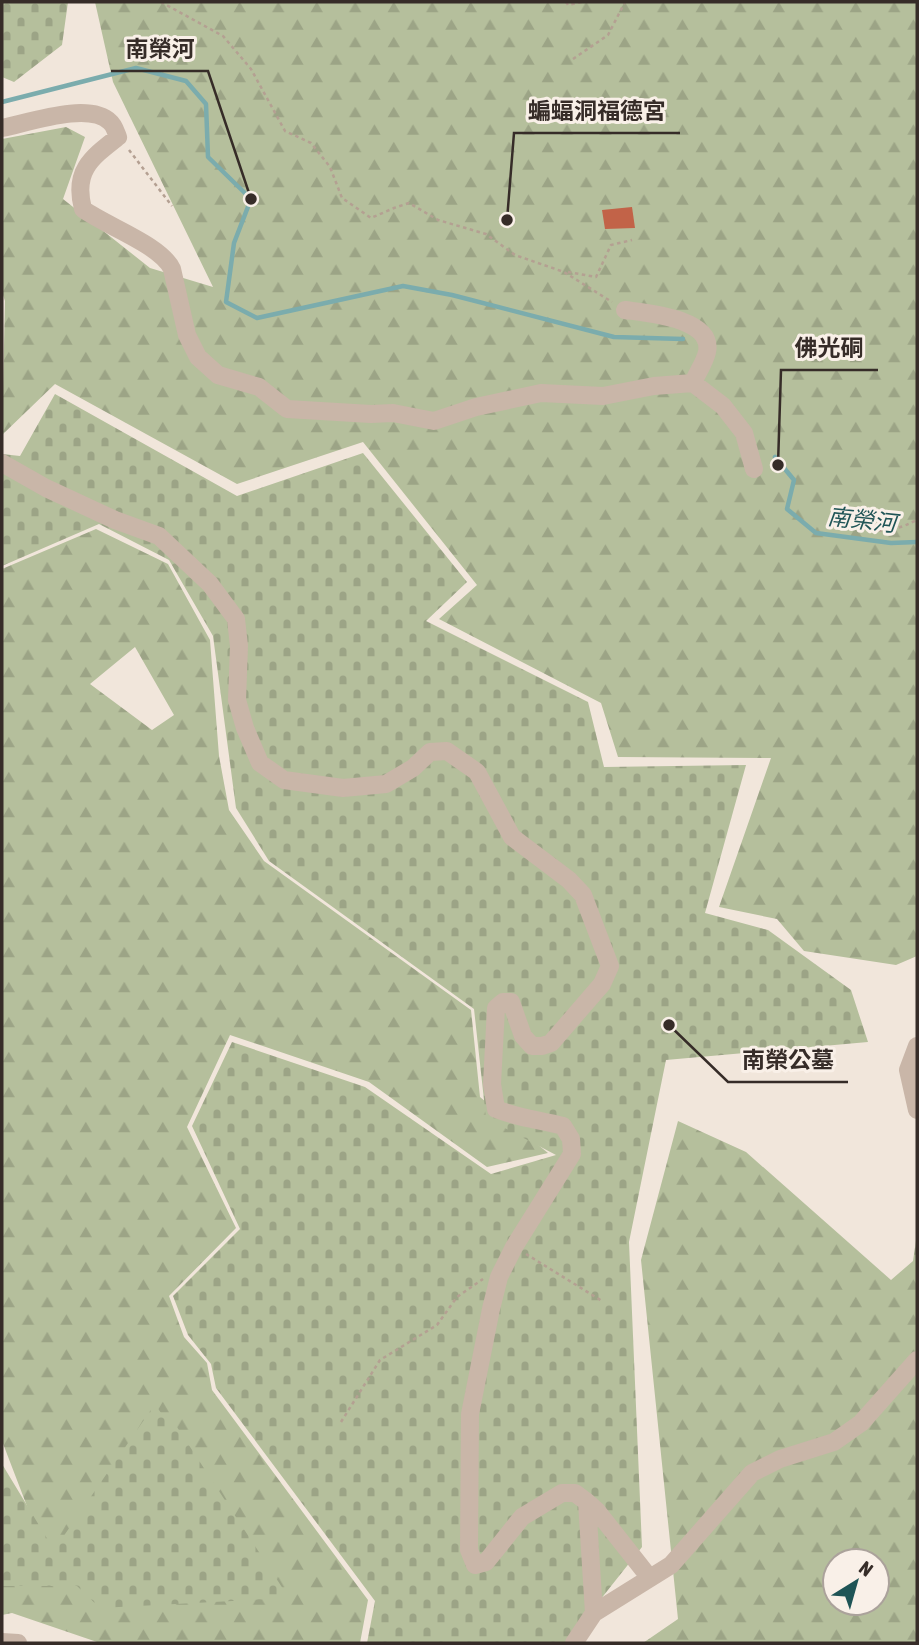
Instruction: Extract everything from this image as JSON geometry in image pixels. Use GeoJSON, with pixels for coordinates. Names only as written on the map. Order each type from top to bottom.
{"type":"FeatureCollection","features":[{"type":"Feature","properties":{"kind":"lane"},"geometry":{"type":"LineString","coordinates":[[2,128],[75,113],[93,112],[111,122],[118,137],[95,153],[85,167],[79,196],[83,209],[168,259],[187,335],[207,368],[218,375],[259,387],[287,409],[393,413],[434,421],[476,407],[541,393],[603,397],[654,386],[693,383],[723,405],[744,433],[754,469]]}},
{"type":"Feature","properties":{"kind":"lane"},"geometry":{"type":"LineString","coordinates":[[625,310],[664,314],[697,328],[704,336],[708,350],[693,383]]}},
{"type":"Feature","properties":{"kind":"lane"},"geometry":{"type":"LineString","coordinates":[[2,463],[46,488],[115,520],[159,536],[210,584],[236,619],[239,646],[237,700],[244,728],[260,764],[284,780],[343,789],[386,784],[413,768],[430,752],[447,751],[477,772],[512,836],[569,880],[583,895],[610,966],[602,984],[551,1043],[542,1046],[532,1046],[523,1036],[511,1002],[503,1002],[496,1008],[492,1084],[496,1109],[516,1117],[563,1126],[570,1139],[572,1154],[514,1247],[499,1277],[470,1414],[469,1550],[475,1565],[486,1562],[522,1517],[562,1493],[575,1493],[597,1511],[649,1577]]}},
{"type":"Feature","properties":{"kind":"lane"},"geometry":{"type":"LineString","coordinates":[[917,1046],[908,1070],[917,1110]]}},
{"type":"Feature","properties":{"kind":"lane"},"geometry":{"type":"LineString","coordinates":[[574,1643],[594,1613],[671,1564],[751,1474],[780,1459],[834,1442],[861,1423],[917,1360]]}},
{"type":"Feature","properties":{"kind":"lane"},"geometry":{"type":"LineString","coordinates":[[587,1502],[594,1613]]}},
{"type":"Feature","properties":{"kind":"lane"},"geometry":{"type":"LineString","coordinates":[[2,1642],[18,1643]]}},
{"type":"Feature","properties":{"kind":"path"},"geometry":{"type":"LineString","coordinates":[[161,2],[223,36],[251,69],[285,131],[311,144],[330,167],[342,198],[371,218],[409,204],[438,220],[486,234],[515,255],[564,272],[596,277],[611,245],[632,240]]}},
{"type":"Feature","properties":{"kind":"path"},"geometry":{"type":"LineString","coordinates":[[566,2],[568,5],[582,2]]}},
{"type":"Feature","properties":{"kind":"path"},"geometry":{"type":"LineString","coordinates":[[573,59],[608,35],[625,2]]}},
{"type":"Feature","properties":{"kind":"path"},"geometry":{"type":"LineString","coordinates":[[118,137],[172,206]]}},
{"type":"Feature","properties":{"kind":"path"},"geometry":{"type":"LineString","coordinates":[[564,272],[625,310]]}},
{"type":"Feature","properties":{"kind":"path"},"geometry":{"type":"LineString","coordinates":[[838,524],[843,515],[868,529],[895,531],[917,520]]}},
{"type":"Feature","properties":{"kind":"path"},"geometry":{"type":"LineString","coordinates":[[514,1247],[602,1301]]}},
{"type":"Feature","properties":{"kind":"path"},"geometry":{"type":"LineString","coordinates":[[341,1422],[380,1360],[437,1325],[457,1297],[486,1277],[499,1277]]}},
{"type":"Feature","properties":{"kind":"green space"},"geometry":{"type":"Polygon","coordinates":[[[2,2],[68,2],[62,45],[14,82],[2,77],[2,2]]]}},
{"type":"Feature","properties":{"kind":"green space"},"geometry":{"type":"Polygon","coordinates":[[[95,2],[917,2],[917,956],[896,965],[804,951],[777,919],[719,907],[771,758],[618,757],[601,703],[439,619],[477,585],[363,442],[237,484],[55,384],[2,435],[5,301],[2,292],[2,139],[66,127],[85,137],[63,199],[150,268],[213,287],[113,82],[95,2]]]}},
{"type":"Feature","properties":{"kind":"green space"},"geometry":{"type":"Polygon","coordinates":[[[55,394],[237,496],[363,453],[467,582],[426,621],[588,702],[604,767],[746,765],[705,913],[768,930],[851,990],[868,1042],[666,1060],[629,1242],[642,1547],[566,1643],[367,1643],[375,1601],[216,1388],[211,1364],[188,1335],[173,1296],[240,1229],[192,1126],[232,1042],[365,1087],[491,1174],[556,1155],[486,1118],[474,1009],[269,861],[236,808],[213,636],[169,560],[99,524],[2,566],[2,454],[20,456],[55,394]]]}},
{"type":"Feature","properties":{"kind":"green space"},"geometry":{"type":"Polygon","coordinates":[[[96,529],[168,564],[210,640],[219,756],[229,810],[264,861],[471,1010],[480,1097],[548,1153],[487,1167],[369,1082],[230,1035],[187,1127],[236,1228],[169,1296],[184,1337],[207,1363],[212,1390],[368,1600],[360,1643],[100,1643],[12,1613],[2,1615],[2,1586],[53,1574],[2,1441],[2,569],[96,529]],[[135,647],[90,684],[152,730],[174,715],[135,647]]]}},
{"type":"Feature","properties":{"kind":"green space"},"geometry":{"type":"Polygon","coordinates":[[[678,1121],[746,1152],[891,1280],[913,1261],[917,1234],[917,1643],[643,1643],[678,1619],[641,1260],[678,1121]]]}},
{"type":"Feature","properties":{"kind":"green space"},"geometry":{"type":"Polygon","coordinates":[[[155,1404],[169,1425],[175,1424],[289,1598],[100,1608],[77,1586],[2,1586],[2,1464],[54,1550],[155,1404]]]}},
{"type":"Feature","properties":{"kind":"building"},"geometry":{"type":"Polygon","coordinates":[[[632,207],[635,228],[605,229],[602,210],[632,207]]]}},
{"type":"Feature","properties":{"kind":"waterway","name":"南榮河"},"geometry":{"type":"LineString","coordinates":[[2,102],[136,68],[186,81],[206,104],[208,157],[251,199],[234,243],[226,302],[257,318],[403,286],[452,295],[614,337],[683,339]]}},
{"type":"Feature","properties":{"kind":"waterway","name":"南榮河"},"geometry":{"type":"LineString","coordinates":[[775,457],[794,480],[787,509],[816,533],[891,543],[917,542]]}},
{"type":"Feature","properties":{"kind":"place","name":"南榮河"},"geometry":{"type":"Point","coordinates":[251,199]}},
{"type":"Feature","properties":{"kind":"place","name":"蝙蝠洞福德宮"},"geometry":{"type":"Point","coordinates":[507,220]}},
{"type":"Feature","properties":{"kind":"place","name":"佛光硐"},"geometry":{"type":"Point","coordinates":[778,465]}},
{"type":"Feature","properties":{"kind":"place","name":"南榮公墓"},"geometry":{"type":"Point","coordinates":[669,1025]}}]}
